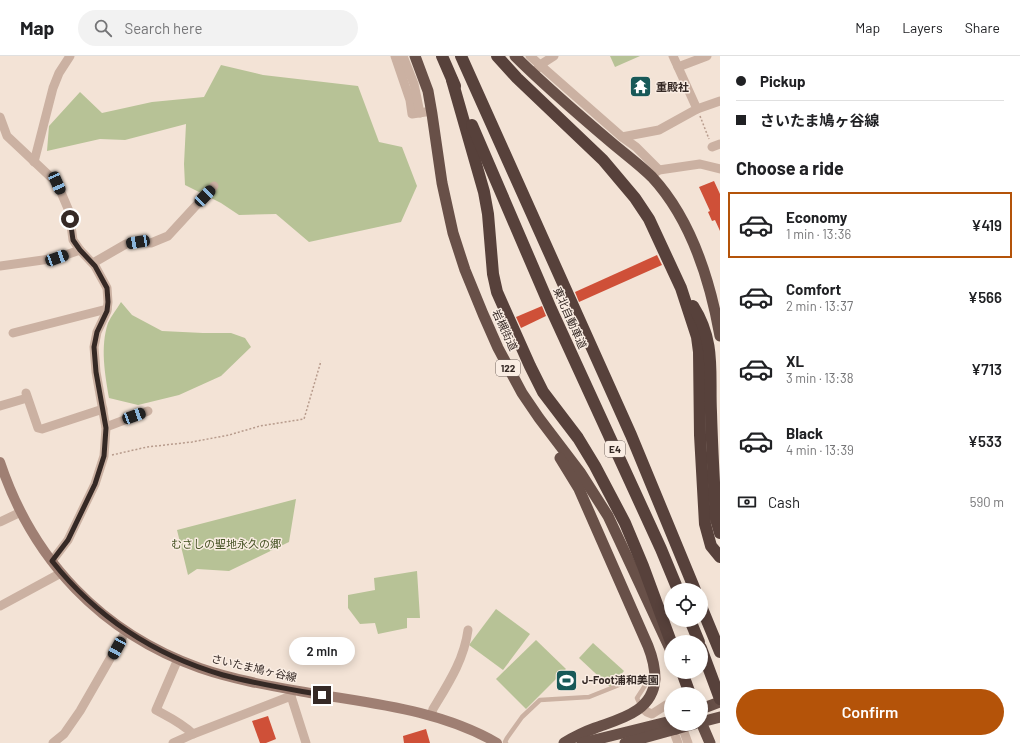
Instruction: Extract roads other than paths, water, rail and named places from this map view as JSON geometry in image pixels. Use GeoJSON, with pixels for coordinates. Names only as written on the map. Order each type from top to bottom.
{"type":"FeatureCollection","features":[{"type":"Feature","properties":{"kind":"highway","name":"岩槻街道"},"geometry":{"type":"LineString","coordinates":[[415,56],[428,91],[442,183],[453,233],[483,314],[498,348],[522,393],[580,472],[608,516],[664,635]]}},
{"type":"Feature","properties":{"kind":"highway","name":"東北自動車道"},"geometry":{"type":"LineString","coordinates":[[442,56],[551,309],[658,542],[675,583]]}},
{"type":"Feature","properties":{"kind":"highway","name":"東北自動車道"},"geometry":{"type":"LineString","coordinates":[[461,56],[631,435],[692,583]]}},
{"type":"Feature","properties":{"kind":"highway"},"geometry":{"type":"LineString","coordinates":[[497,56],[603,160],[635,198],[649,220],[681,288],[697,337],[699,352],[700,435],[706,533],[711,546],[720,557]]}},
{"type":"Feature","properties":{"kind":"highway"},"geometry":{"type":"LineString","coordinates":[[515,56],[533,74],[655,173],[698,245],[720,300]]}},
{"type":"Feature","properties":{"kind":"highway"},"geometry":{"type":"LineString","coordinates":[[452,80],[484,192],[488,214],[493,274],[497,292],[543,392],[578,438],[625,522],[668,635]]}},
{"type":"Feature","properties":{"kind":"highway"},"geometry":{"type":"LineString","coordinates":[[687,226],[709,287],[720,336]]}},
{"type":"Feature","properties":{"kind":"highway"},"geometry":{"type":"LineString","coordinates":[[681,288],[700,318],[705,329],[710,354],[710,410],[716,519],[720,532]]}},
{"type":"Feature","properties":{"kind":"highway"},"geometry":{"type":"LineString","coordinates":[[522,393],[544,434],[565,465],[578,490],[648,646],[654,669],[654,686],[651,694],[641,707],[621,719],[595,728],[564,743]]}},
{"type":"Feature","properties":{"kind":"highway"},"geometry":{"type":"LineString","coordinates":[[710,410],[720,489]]}},
{"type":"Feature","properties":{"kind":"highway"},"geometry":{"type":"LineString","coordinates":[[708,623],[720,652]]}},
{"type":"Feature","properties":{"kind":"highway"},"geometry":{"type":"LineString","coordinates":[[708,668],[720,701],[708,706]]}},
{"type":"Feature","properties":{"kind":"highway"},"geometry":{"type":"LineString","coordinates":[[708,710],[720,707]]}},
{"type":"Feature","properties":{"kind":"highway"},"geometry":{"type":"LineString","coordinates":[[708,721],[720,716]]}},
{"type":"Feature","properties":{"kind":"highway"},"geometry":{"type":"LineString","coordinates":[[582,743],[656,725],[664,725]]}},
{"type":"Feature","properties":{"kind":"highway"},"geometry":{"type":"LineString","coordinates":[[625,743],[664,729]]}},
{"type":"Feature","properties":{"kind":"highway"},"geometry":{"type":"LineString","coordinates":[[640,743],[664,731]]}},
{"type":"Feature","properties":{"kind":"highway"},"geometry":{"type":"LineString","coordinates":[[703,731],[706,743]]}},
{"type":"Feature","properties":{"kind":"highway"},"geometry":{"type":"LineString","coordinates":[[705,731],[710,743]]}},
{"type":"Feature","properties":{"kind":"main road","name":"さいたま鳩ヶ谷線"},"geometry":{"type":"LineString","coordinates":[[0,462],[21,512],[61,573],[97,610],[126,631],[152,646],[178,659],[224,675],[291,693],[383,704],[431,716],[464,728],[497,743]]}},
{"type":"Feature","properties":{"kind":"street"},"geometry":{"type":"LineString","coordinates":[[34,162],[52,88],[59,73],[70,56]]}},
{"type":"Feature","properties":{"kind":"street"},"geometry":{"type":"LineString","coordinates":[[395,56],[408,94],[412,114],[432,111]]}},
{"type":"Feature","properties":{"kind":"street"},"geometry":{"type":"LineString","coordinates":[[403,56],[414,84],[420,113]]}},
{"type":"Feature","properties":{"kind":"street"},"geometry":{"type":"LineString","coordinates":[[530,56],[622,137],[636,147],[655,173],[700,164],[720,169]]}},
{"type":"Feature","properties":{"kind":"street"},"geometry":{"type":"LineString","coordinates":[[533,74],[540,65],[554,56]]}},
{"type":"Feature","properties":{"kind":"street"},"geometry":{"type":"LineString","coordinates":[[672,56],[697,109]]}},
{"type":"Feature","properties":{"kind":"street"},"geometry":{"type":"LineString","coordinates":[[678,68],[707,56]]}},
{"type":"Feature","properties":{"kind":"street"},"geometry":{"type":"LineString","coordinates":[[622,137],[659,130],[697,109],[720,101]]}},
{"type":"Feature","properties":{"kind":"street"},"geometry":{"type":"LineString","coordinates":[[0,117],[7,136],[57,183],[69,211],[73,240],[80,250],[93,263],[107,288],[107,309],[97,332],[94,347],[96,372],[106,427],[104,456],[95,484],[68,540],[52,561]]}},
{"type":"Feature","properties":{"kind":"street"},"geometry":{"type":"LineString","coordinates":[[93,263],[126,244],[138,242],[152,243],[168,236],[214,186]]}},
{"type":"Feature","properties":{"kind":"street"},"geometry":{"type":"LineString","coordinates":[[0,266],[57,258],[80,250]]}},
{"type":"Feature","properties":{"kind":"street"},"geometry":{"type":"LineString","coordinates":[[13,333],[107,309]]}},
{"type":"Feature","properties":{"kind":"street"},"geometry":{"type":"LineString","coordinates":[[0,406],[26,395],[38,428],[42,429],[103,409]]}},
{"type":"Feature","properties":{"kind":"street"},"geometry":{"type":"LineString","coordinates":[[106,427],[148,411]]}},
{"type":"Feature","properties":{"kind":"street"},"geometry":{"type":"LineString","coordinates":[[0,522],[21,512]]}},
{"type":"Feature","properties":{"kind":"street"},"geometry":{"type":"LineString","coordinates":[[0,606],[61,573]]}},
{"type":"Feature","properties":{"kind":"street"},"geometry":{"type":"LineString","coordinates":[[431,716],[433,709],[453,675],[461,657],[467,640],[468,630]]}},
{"type":"Feature","properties":{"kind":"street"},"geometry":{"type":"LineString","coordinates":[[53,743],[64,734],[80,711],[126,631]]}},
{"type":"Feature","properties":{"kind":"street"},"geometry":{"type":"LineString","coordinates":[[178,659],[156,710],[177,721],[193,734]]}},
{"type":"Feature","properties":{"kind":"street"},"geometry":{"type":"LineString","coordinates":[[173,743],[291,693],[306,743]]}},
{"type":"Feature","properties":{"kind":"street"},"geometry":{"type":"LineString","coordinates":[[641,707],[652,714],[664,705]]}},
{"type":"Feature","properties":{"kind":"street"},"geometry":{"type":"LineString","coordinates":[[676,731],[678,743]]}},
{"type":"Feature","properties":{"kind":"street"},"geometry":{"type":"LineString","coordinates":[[679,731],[688,743]]}},
{"type":"Feature","properties":{"kind":"lane"},"geometry":{"type":"LineString","coordinates":[[506,743],[506,738],[522,717],[540,700],[589,697],[639,677],[646,684],[637,698],[641,707]]}},
{"type":"Feature","properties":{"kind":"place","name":"重殿社"},"geometry":{"type":"Point","coordinates":[641,87]}},
{"type":"Feature","properties":{"kind":"place","name":"J-Foot浦和美園"},"geometry":{"type":"Point","coordinates":[566,680]}},
{"type":"Feature","properties":{"kind":"park label","name":"むさしの聖地永久の郷"},"geometry":{"type":"Point","coordinates":[226,544]}}]}
